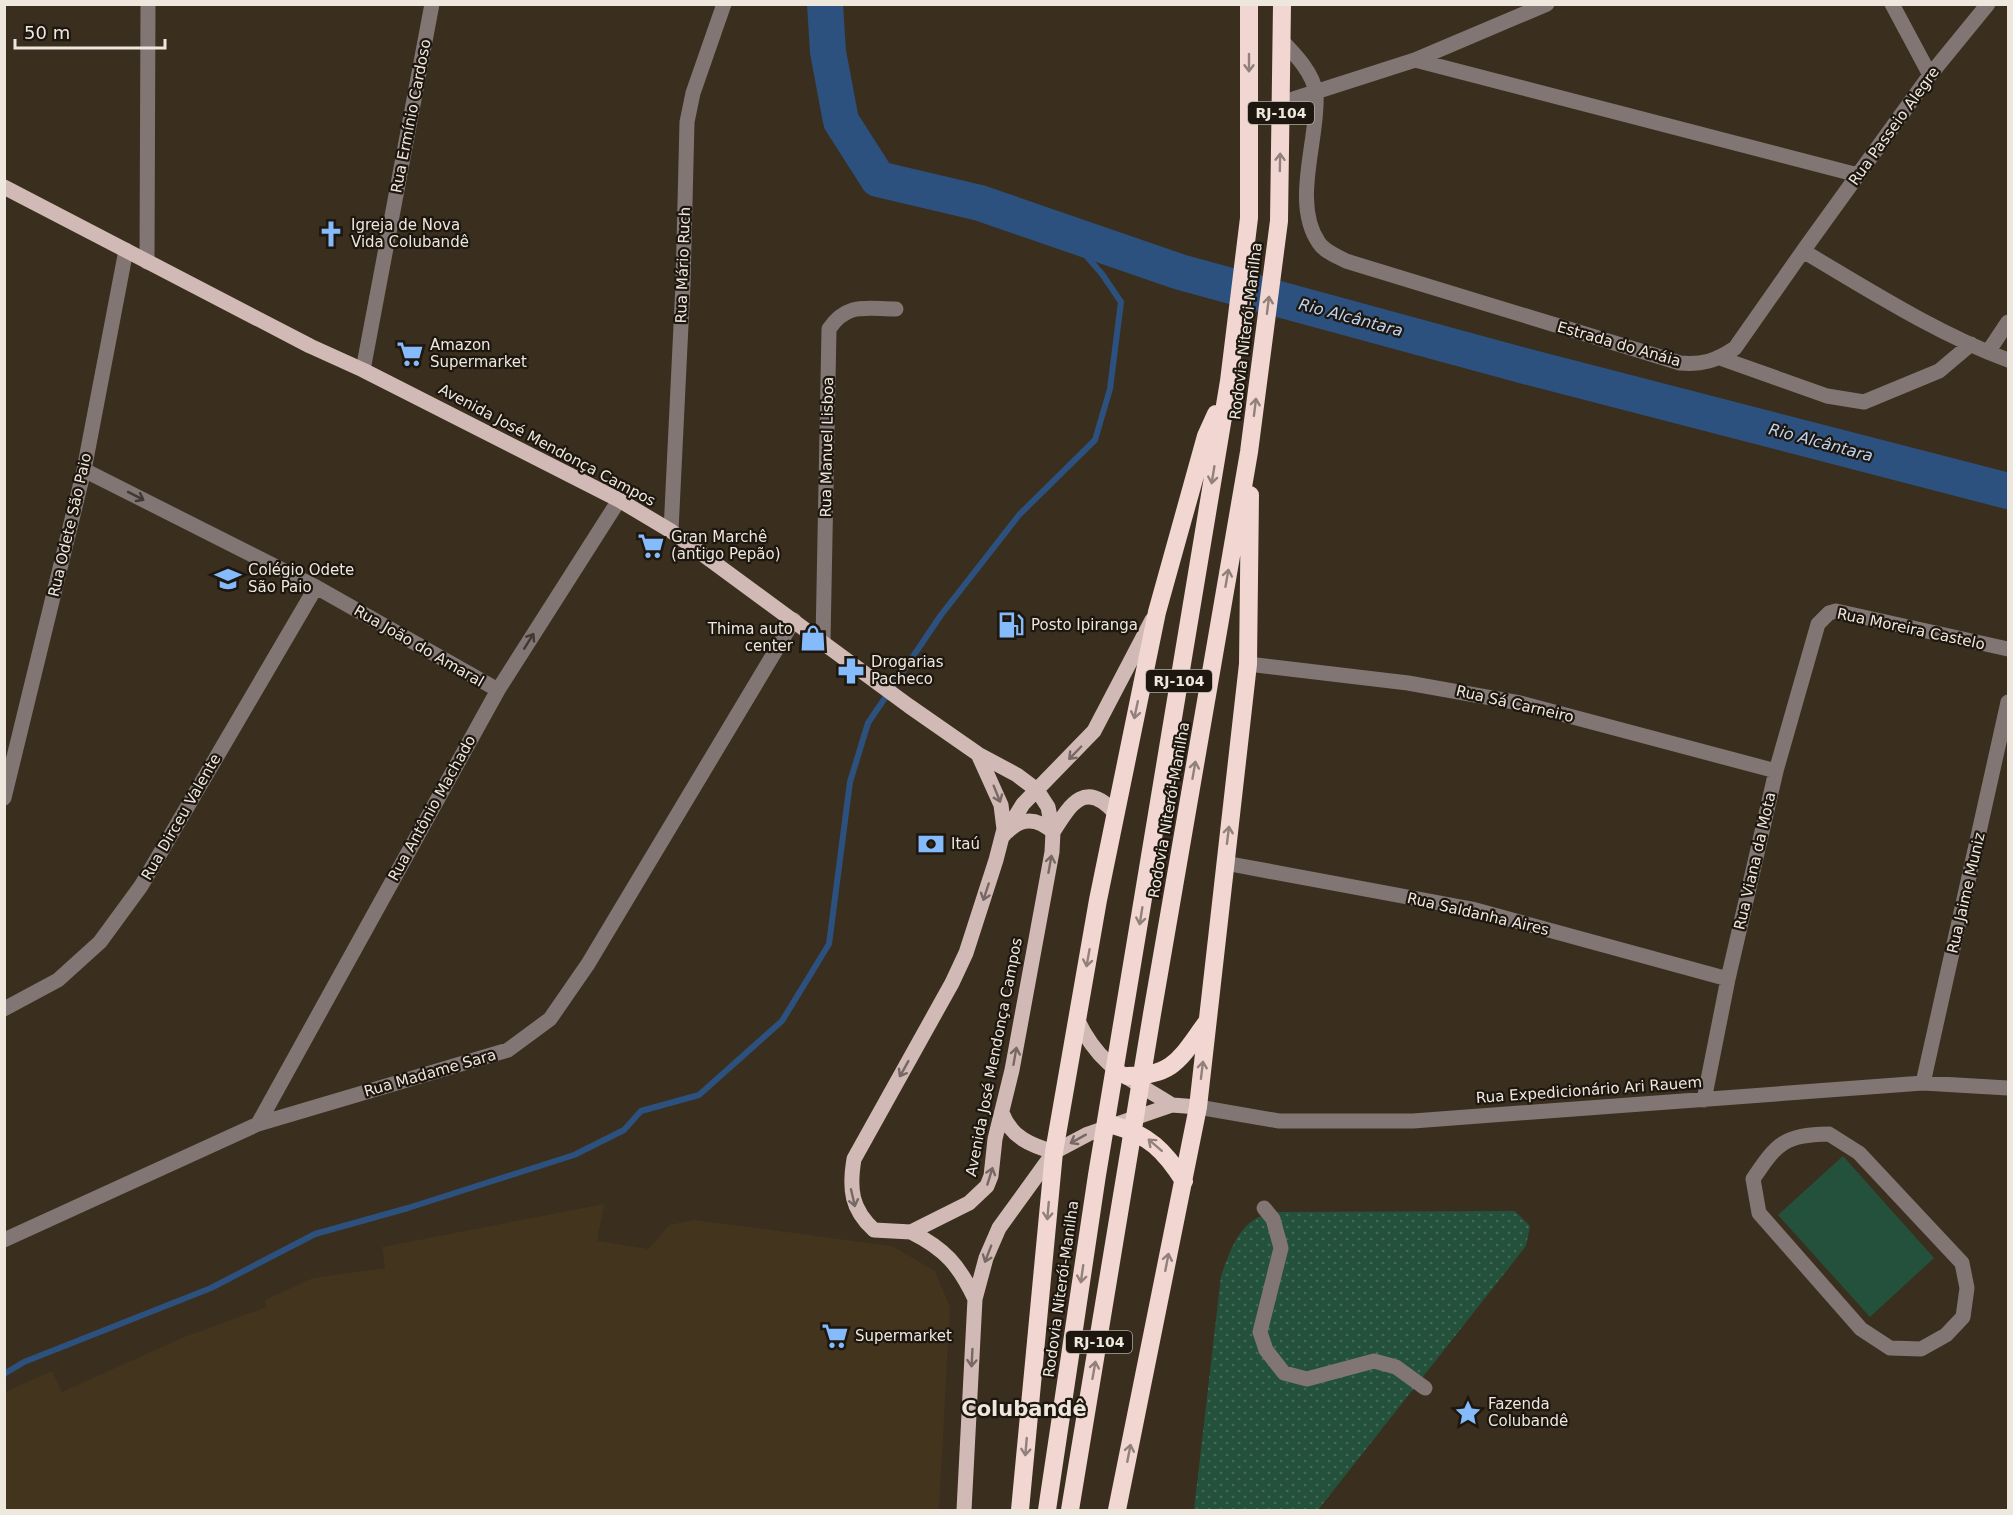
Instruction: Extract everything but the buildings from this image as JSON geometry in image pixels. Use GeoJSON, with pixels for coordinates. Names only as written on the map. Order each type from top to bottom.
{"type":"FeatureCollection","features":[{"type":"Feature","properties":{"kind":"highway","name":"Rodovia Niterói-Manilha"},"geometry":{"type":"LineString","coordinates":[[1047,1510],[1097,1174],[1232,355],[1249,218],[1249,4]]}},
{"type":"Feature","properties":{"kind":"highway","name":"Rodovia Niterói-Manilha"},"geometry":{"type":"LineString","coordinates":[[1071,1510],[1152,1014],[1249,452],[1279,221],[1282,4]]}},
{"type":"Feature","properties":{"kind":"highway"},"geometry":{"type":"LineString","coordinates":[[1020,1510],[1054,1152],[1098,900],[1156,612],[1206,436],[1228,381]]}},
{"type":"Feature","properties":{"kind":"highway"},"geometry":{"type":"LineString","coordinates":[[1117,1510],[1198,1107],[1248,664],[1249,452]]}},
{"type":"Feature","properties":{"kind":"highway"},"geometry":{"type":"LineString","coordinates":[[1127,1076],[1147,1076],[1169,1068],[1208,1020]]}},
{"type":"Feature","properties":{"kind":"highway"},"geometry":{"type":"LineString","coordinates":[[1113,1125],[1145,1137],[1156,1145],[1184,1181]]}},
{"type":"Feature","properties":{"kind":"main road","name":"Avenida José Mendonça Campos"},"geometry":{"type":"LineString","coordinates":[[4,187],[310,346],[363,370],[619,500],[671,531],[909,706],[978,754],[1017,775],[1036,790],[1048,807],[1053,832],[1048,875],[1012,1070],[995,1139],[991,1176],[981,1195],[945,1217],[911,1232],[874,1230],[865,1222],[852,1199],[850,1188],[854,1159],[952,983],[973,932],[1003,836],[1001,805],[978,754]]}},
{"type":"Feature","properties":{"kind":"main road"},"geometry":{"type":"LineString","coordinates":[[1003,836],[1013,817],[1036,790],[1094,731],[1156,612]]}},
{"type":"Feature","properties":{"kind":"main road"},"geometry":{"type":"LineString","coordinates":[[1003,836],[1019,822],[1028,820],[1043,823],[1053,832],[1071,803],[1078,799],[1098,799],[1115,813]]}},
{"type":"Feature","properties":{"kind":"main road","name":"Rua Expedicionário Ari Rauem"},"geometry":{"type":"LineString","coordinates":[[1077,1019],[1089,1043],[1105,1061],[1172,1105]]}},
{"type":"Feature","properties":{"kind":"main road","name":"Rua Expedicionário Ari Rauem"},"geometry":{"type":"LineString","coordinates":[[1054,1152],[1088,1134],[1172,1105],[1198,1107]]}},
{"type":"Feature","properties":{"kind":"main road"},"geometry":{"type":"LineString","coordinates":[[964,1510],[975,1299],[986,1258],[999,1228],[1054,1152],[1018,1137],[1006,1124],[1002,1113]]}},
{"type":"Feature","properties":{"kind":"main road"},"geometry":{"type":"LineString","coordinates":[[911,1232],[938,1246],[958,1269],[975,1299]]}},
{"type":"Feature","properties":{"kind":"street"},"geometry":{"type":"LineString","coordinates":[[147,262],[148,4]]}},
{"type":"Feature","properties":{"kind":"street","name":"Rua Ermínio Cardoso"},"geometry":{"type":"LineString","coordinates":[[363,370],[432,4]]}},
{"type":"Feature","properties":{"kind":"street","name":"Rua Mário Ruch"},"geometry":{"type":"LineString","coordinates":[[671,531],[681,350],[687,122],[693,93],[724,4]]}},
{"type":"Feature","properties":{"kind":"street"},"geometry":{"type":"LineString","coordinates":[[1281,103],[1415,60],[1547,4]]}},
{"type":"Feature","properties":{"kind":"street"},"geometry":{"type":"LineString","coordinates":[[1892,4],[1930,75]]}},
{"type":"Feature","properties":{"kind":"street","name":"Rua Passeio Alegre"},"geometry":{"type":"LineString","coordinates":[[1803,251],[1930,75],[1988,4]]}},
{"type":"Feature","properties":{"kind":"street"},"geometry":{"type":"LineString","coordinates":[[1282,40],[1299,58],[1316,92]]}},
{"type":"Feature","properties":{"kind":"street"},"geometry":{"type":"LineString","coordinates":[[1415,60],[1858,175]]}},
{"type":"Feature","properties":{"kind":"street","name":"Estrada do Anáia"},"geometry":{"type":"LineString","coordinates":[[1316,92],[1308,186],[1314,231],[1320,244],[1329,252],[1362,267],[1680,363],[1700,364],[1720,358]]}},
{"type":"Feature","properties":{"kind":"street","name":"Rua Odete São Paio"},"geometry":{"type":"LineString","coordinates":[[4,798],[84,470],[126,250]]}},
{"type":"Feature","properties":{"kind":"street"},"geometry":{"type":"LineString","coordinates":[[1720,358],[1735,348],[1803,251],[1901,308],[2008,360]]}},
{"type":"Feature","properties":{"kind":"street","name":"Rua Manuel Lisboa"},"geometry":{"type":"LineString","coordinates":[[823,641],[829,329],[838,316],[849,309],[896,309]]}},
{"type":"Feature","properties":{"kind":"street"},"geometry":{"type":"LineString","coordinates":[[1988,352],[2008,322]]}},
{"type":"Feature","properties":{"kind":"street"},"geometry":{"type":"LineString","coordinates":[[1720,358],[1827,396],[1864,402],[1939,371],[1971,344]]}},
{"type":"Feature","properties":{"kind":"street","name":"Rua João do Amaral"},"geometry":{"type":"LineString","coordinates":[[84,470],[316,587],[498,690]]}},
{"type":"Feature","properties":{"kind":"street","name":"Rua Antônio Machado"},"geometry":{"type":"LineString","coordinates":[[258,1124],[498,690],[619,500]]}},
{"type":"Feature","properties":{"kind":"street","name":"Rua Dirceu Valente"},"geometry":{"type":"LineString","coordinates":[[4,1009],[58,980],[100,942],[141,886],[316,587]]}},
{"type":"Feature","properties":{"kind":"street","name":"Rua Moreira Castelo"},"geometry":{"type":"LineString","coordinates":[[1818,624],[1829,613],[1836,611],[2008,649]]}},
{"type":"Feature","properties":{"kind":"street","name":"Rua Madame Sara"},"geometry":{"type":"LineString","coordinates":[[4,1240],[258,1124],[508,1050],[550,1019],[588,964],[794,620]]}},
{"type":"Feature","properties":{"kind":"street","name":"Rua Viana da Mota"},"geometry":{"type":"LineString","coordinates":[[1704,1100],[1728,979],[1776,771],[1818,624]]}},
{"type":"Feature","properties":{"kind":"street","name":"Rua Sá Carneiro"},"geometry":{"type":"LineString","coordinates":[[1248,664],[1408,683],[1510,701],[1776,771]]}},
{"type":"Feature","properties":{"kind":"street","name":"Rua Jaime Muniz"},"geometry":{"type":"LineString","coordinates":[[1923,1083],[2008,702]]}},
{"type":"Feature","properties":{"kind":"street","name":"Rua Saldanha Aires"},"geometry":{"type":"LineString","coordinates":[[1225,863],[1473,909],[1728,979]]}},
{"type":"Feature","properties":{"kind":"street","name":"Rua Expedicionário Ari Rauem"},"geometry":{"type":"LineString","coordinates":[[1198,1107],[1279,1121],[1413,1121],[1923,1083],[2008,1088]]}},
{"type":"Feature","properties":{"kind":"street"},"geometry":{"type":"LineString","coordinates":[[1829,1134],[1859,1153],[1962,1263],[1967,1288],[1963,1317],[1946,1335],[1921,1349],[1890,1348],[1861,1329],[1758,1213],[1753,1179],[1771,1151],[1799,1135],[1829,1134]]}},
{"type":"Feature","properties":{"kind":"street"},"geometry":{"type":"LineString","coordinates":[[1264,1208],[1273,1219],[1281,1248],[1260,1332],[1266,1350],[1284,1373],[1307,1379],[1374,1361],[1396,1367],[1425,1388]]}},
{"type":"Feature","properties":{"kind":"shaded area"},"geometry":{"type":"Polygon","coordinates":[[[604,1204],[597,1241],[649,1249],[669,1225],[695,1220],[892,1246],[935,1271],[950,1307],[939,1510],[5,1510],[5,1392],[52,1371],[62,1392],[184,1337],[266,1307],[265,1300],[313,1278],[385,1268],[382,1247],[604,1204]]]}},
{"type":"Feature","properties":{"kind":"green space"},"geometry":{"type":"Polygon","coordinates":[[[1843,1156],[1934,1258],[1870,1317],[1778,1215],[1843,1156]]]}},
{"type":"Feature","properties":{"kind":"green space"},"geometry":{"type":"Polygon","coordinates":[[[1515,1211],[1530,1226],[1526,1246],[1318,1510],[1194,1510],[1221,1276],[1234,1243],[1247,1225],[1266,1214],[1278,1212],[1515,1211]]]}},
{"type":"Feature","properties":{"kind":"waterway","name":"Rio Alcântara"},"geometry":{"type":"LineString","coordinates":[[825,4],[828,52],[841,121],[878,179],[980,203],[1180,272],[1521,365],[2008,491]]}},
{"type":"Feature","properties":{"kind":"waterway"},"geometry":{"type":"LineString","coordinates":[[4,1374],[24,1362],[211,1288],[315,1234],[408,1208],[574,1155],[624,1130],[641,1111],[699,1095],[782,1021],[829,944],[850,782],[868,723],[941,615],[1019,515],[1095,440],[1110,389],[1121,302],[1102,274],[1069,236]]}},
{"type":"Feature","properties":{"kind":"place","name":"Igreja de Nova Vida Colubandê"},"geometry":{"type":"Point","coordinates":[331,234]}},
{"type":"Feature","properties":{"kind":"place","name":"Amazon Supermarket"},"geometry":{"type":"Point","coordinates":[410,354]}},
{"type":"Feature","properties":{"kind":"place","name":"Gran Marchê (antigo Pepão)"},"geometry":{"type":"Point","coordinates":[651,546]}},
{"type":"Feature","properties":{"kind":"place","name":"Colégio Odete São Paio"},"geometry":{"type":"Point","coordinates":[228,579]}},
{"type":"Feature","properties":{"kind":"place","name":"Posto Ipiranga"},"geometry":{"type":"Point","coordinates":[1011,625]}},
{"type":"Feature","properties":{"kind":"place","name":"Thima auto center"},"geometry":{"type":"Point","coordinates":[813,638]}},
{"type":"Feature","properties":{"kind":"place","name":"Drogarias Pacheco"},"geometry":{"type":"Point","coordinates":[851,671]}},
{"type":"Feature","properties":{"kind":"place","name":"Itaú"},"geometry":{"type":"Point","coordinates":[931,844]}},
{"type":"Feature","properties":{"kind":"place","name":"Supermarket"},"geometry":{"type":"Point","coordinates":[835,1336]}},
{"type":"Feature","properties":{"kind":"place","name":"Fazenda Colubandê"},"geometry":{"type":"Point","coordinates":[1468,1413]}},
{"type":"Feature","properties":{"kind":"district","name":"Colubandê"},"geometry":{"type":"Point","coordinates":[1024,1409]}}]}
